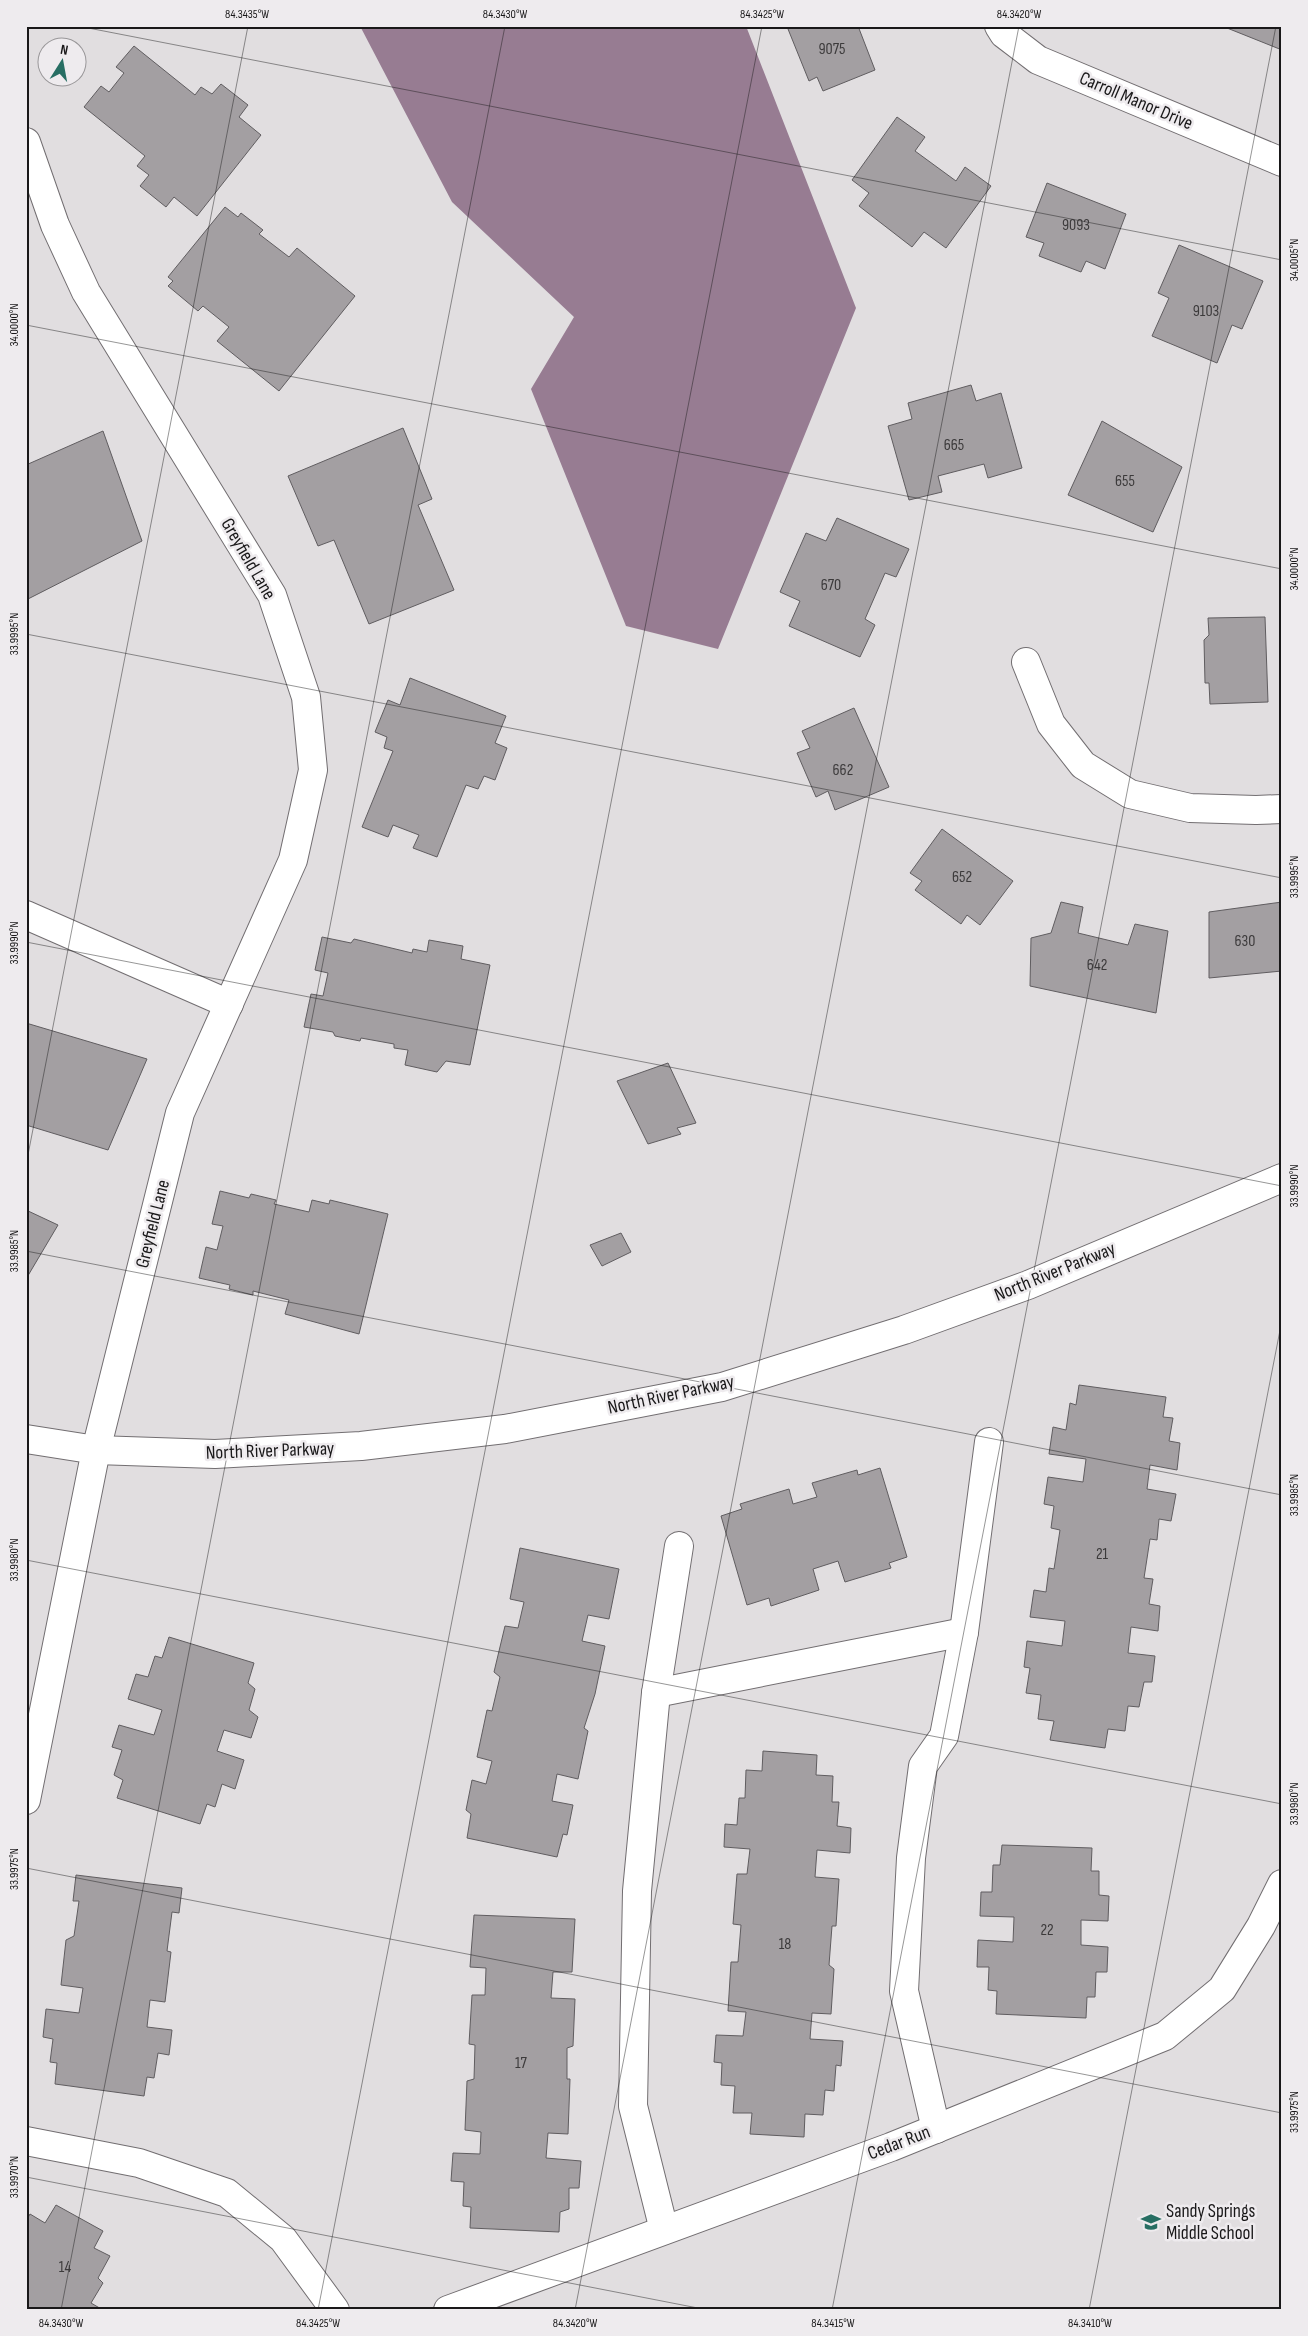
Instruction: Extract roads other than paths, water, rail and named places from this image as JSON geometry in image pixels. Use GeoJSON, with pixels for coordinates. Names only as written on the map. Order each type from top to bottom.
{"type":"FeatureCollection","features":[{"type":"Feature","properties":{"kind":"street","name":"Carroll Manor Drive"},"geometry":{"type":"LineString","coordinates":[[999,26],[1004,34],[1038,60],[1282,162]]}},
{"type":"Feature","properties":{"kind":"street","name":"Greyfield Lane"},"geometry":{"type":"LineString","coordinates":[[26,142],[55,225],[86,292],[272,595],[306,697],[314,770],[293,860],[180,1113],[96,1450],[26,1800]]}},
{"type":"Feature","properties":{"kind":"street"},"geometry":{"type":"LineString","coordinates":[[1026,662],[1051,724],[1083,765],[1130,794],[1190,808],[1282,809]]}},
{"type":"Feature","properties":{"kind":"street"},"geometry":{"type":"LineString","coordinates":[[26,915],[229,1004]]}},
{"type":"Feature","properties":{"kind":"street","name":"North River Parkway"},"geometry":{"type":"LineString","coordinates":[[26,1439],[96,1450],[215,1454],[361,1446],[505,1429],[722,1387],[904,1330],[1028,1285],[1282,1178]]}},
{"type":"Feature","properties":{"kind":"street"},"geometry":{"type":"LineString","coordinates":[[936,2129],[904,1991],[911,1858],[922,1766],[944,1736],[964,1632],[989,1442]]}},
{"type":"Feature","properties":{"kind":"street"},"geometry":{"type":"LineString","coordinates":[[664,2230],[633,2106],[637,1891],[656,1693],[679,1546]]}},
{"type":"Feature","properties":{"kind":"street"},"geometry":{"type":"LineString","coordinates":[[656,1693],[964,1632]]}},
{"type":"Feature","properties":{"kind":"street","name":"Cedar Run"},"geometry":{"type":"LineString","coordinates":[[448,2310],[936,2129],[1165,2036],[1222,1989],[1261,1926],[1282,1884]]}},
{"type":"Feature","properties":{"kind":"street"},"geometry":{"type":"LineString","coordinates":[[26,2141],[139,2163],[227,2193],[284,2239],[335,2310]]}},
{"type":"Feature","properties":{"kind":"place","name":"Sandy Springs Middle School"},"geometry":{"type":"Point","coordinates":[1151,2222]}}]}
